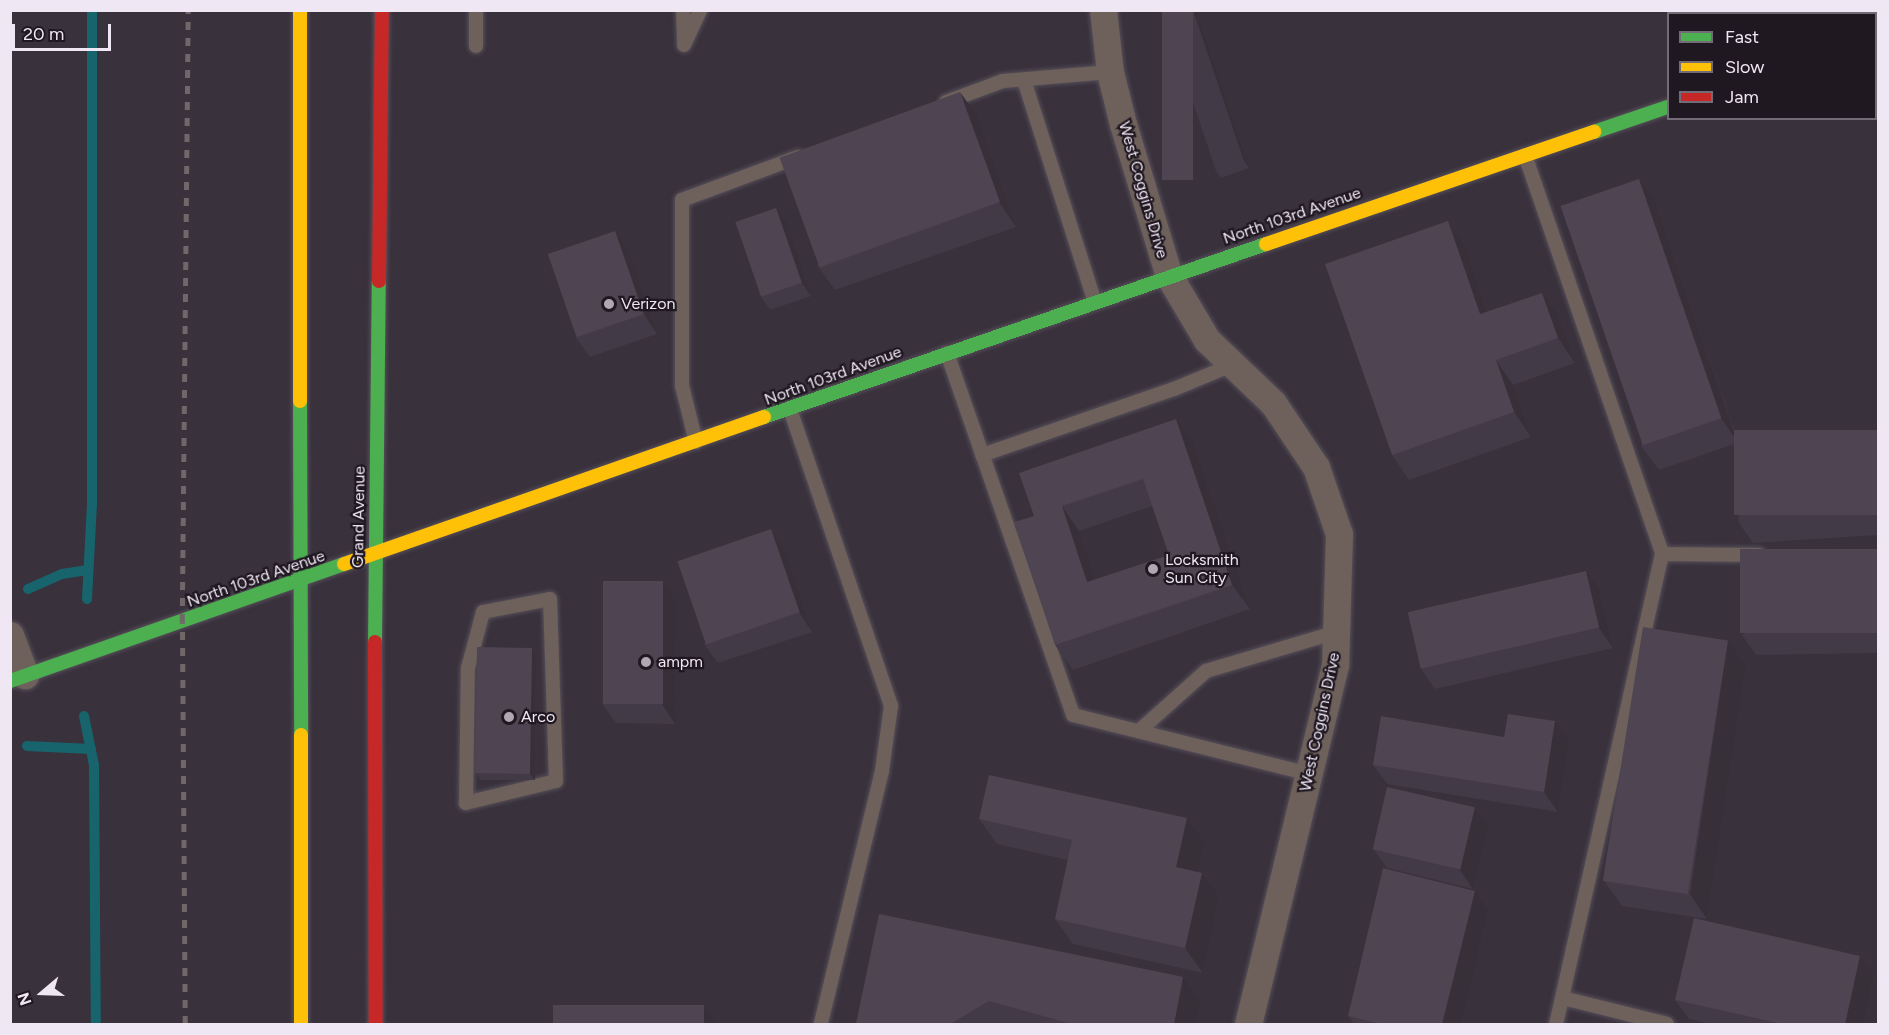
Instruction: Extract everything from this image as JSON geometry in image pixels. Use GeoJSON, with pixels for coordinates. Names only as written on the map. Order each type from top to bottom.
{"type":"FeatureCollection","features":[{"type":"Feature","properties":{"kind":"main road"},"geometry":{"type":"LineString","coordinates":[[300,10],[301,1024]]}},
{"type":"Feature","properties":{"kind":"main road","name":"Grand Avenue"},"geometry":{"type":"LineString","coordinates":[[376,1024],[375,555],[382,10]]}},
{"type":"Feature","properties":{"kind":"main road","name":"North 103rd Avenue"},"geometry":{"type":"LineString","coordinates":[[18,678],[1169,276],[1667,107]]}},
{"type":"Feature","properties":{"kind":"street","name":"West Coggins Drive"},"geometry":{"type":"LineString","coordinates":[[1103,10],[1110,72],[1152,231],[1169,276],[1207,340],[1273,403],[1316,467],[1340,534],[1335,665],[1248,1024]]}},
{"type":"Feature","properties":{"kind":"street"},"geometry":{"type":"LineString","coordinates":[[10,635],[18,678]]}},
{"type":"Feature","properties":{"kind":"lane"},"geometry":{"type":"LineString","coordinates":[[476,10],[476,46]]}},
{"type":"Feature","properties":{"kind":"lane"},"geometry":{"type":"LineString","coordinates":[[683,10],[684,45],[700,10]]}},
{"type":"Feature","properties":{"kind":"lane"},"geometry":{"type":"LineString","coordinates":[[936,106],[1003,81],[1110,72]]}},
{"type":"Feature","properties":{"kind":"lane"},"geometry":{"type":"LineString","coordinates":[[1023,80],[1095,302]]}},
{"type":"Feature","properties":{"kind":"lane"},"geometry":{"type":"LineString","coordinates":[[696,442],[682,386],[681,200],[814,151]]}},
{"type":"Feature","properties":{"kind":"lane"},"geometry":{"type":"LineString","coordinates":[[1525,155],[1662,554],[1556,1024]]}},
{"type":"Feature","properties":{"kind":"lane"},"geometry":{"type":"LineString","coordinates":[[947,353],[1073,715],[1309,774]]}},
{"type":"Feature","properties":{"kind":"lane"},"geometry":{"type":"LineString","coordinates":[[982,455],[1174,389],[1232,365]]}},
{"type":"Feature","properties":{"kind":"lane"},"geometry":{"type":"LineString","coordinates":[[790,409],[891,706],[882,771],[821,1024]]}},
{"type":"Feature","properties":{"kind":"lane"},"geometry":{"type":"LineString","coordinates":[[1662,554],[1774,555]]}},
{"type":"Feature","properties":{"kind":"lane"},"geometry":{"type":"LineString","coordinates":[[550,599],[556,781],[466,803],[468,668],[483,612],[550,599]]}},
{"type":"Feature","properties":{"kind":"lane"},"geometry":{"type":"LineString","coordinates":[[1139,732],[1206,671],[1337,632]]}},
{"type":"Feature","properties":{"kind":"lane"},"geometry":{"type":"LineString","coordinates":[[1563,998],[1667,1024]]}},
{"type":"Feature","properties":{"kind":"building"},"geometry":{"type":"Polygon","coordinates":[[[1162,10],[1193,10],[1193,180],[1162,180],[1162,10]]]}},
{"type":"Feature","properties":{"kind":"building"},"geometry":{"type":"Polygon","coordinates":[[[960,92],[1000,202],[820,268],[780,158],[960,92]]]}},
{"type":"Feature","properties":{"kind":"building"},"geometry":{"type":"Polygon","coordinates":[[[1639,179],[1721,418],[1643,445],[1561,206],[1639,179]]]}},
{"type":"Feature","properties":{"kind":"building"},"geometry":{"type":"Polygon","coordinates":[[[776,208],[802,283],[761,297],[735,222],[776,208]]]}},
{"type":"Feature","properties":{"kind":"building"},"geometry":{"type":"Polygon","coordinates":[[[1448,221],[1480,314],[1542,293],[1558,338],[1496,360],[1514,412],[1392,455],[1325,264],[1448,221]]]}},
{"type":"Feature","properties":{"kind":"building","name":"Verizon"},"geometry":{"type":"Polygon","coordinates":[[[615,231],[644,314],[577,337],[548,254],[615,231]]]}},
{"type":"Feature","properties":{"kind":"building"},"geometry":{"type":"Polygon","coordinates":[[[1176,419],[1232,585],[1055,645],[1014,522],[1034,516],[1019,473],[1176,419]],[[1143,479],[1062,506],[1087,582],[1169,555],[1143,479]]]}},
{"type":"Feature","properties":{"kind":"building"},"geometry":{"type":"Polygon","coordinates":[[[1734,430],[1878,430],[1878,515],[1734,515],[1734,430]]]}},
{"type":"Feature","properties":{"kind":"building"},"geometry":{"type":"Polygon","coordinates":[[[771,529],[800,612],[706,644],[677,561],[771,529]]]}},
{"type":"Feature","properties":{"kind":"building"},"geometry":{"type":"Polygon","coordinates":[[[1740,549],[1878,549],[1878,633],[1740,633],[1740,549]]]}},
{"type":"Feature","properties":{"kind":"building"},"geometry":{"type":"Polygon","coordinates":[[[1586,571],[1599,628],[1421,669],[1408,612],[1586,571]]]}},
{"type":"Feature","properties":{"kind":"building","name":"ampm"},"geometry":{"type":"Polygon","coordinates":[[[603,581],[663,581],[663,704],[603,704],[603,581]]]}},
{"type":"Feature","properties":{"kind":"building"},"geometry":{"type":"Polygon","coordinates":[[[1643,627],[1728,640],[1688,894],[1603,881],[1643,627]]]}},
{"type":"Feature","properties":{"kind":"building","name":"Arco"},"geometry":{"type":"Polygon","coordinates":[[[477,647],[532,648],[530,774],[475,773],[477,647]]]}},
{"type":"Feature","properties":{"kind":"building"},"geometry":{"type":"Polygon","coordinates":[[[1508,714],[1555,721],[1544,792],[1373,765],[1381,716],[1504,737],[1508,714]]]}},
{"type":"Feature","properties":{"kind":"building"},"geometry":{"type":"Polygon","coordinates":[[[989,775],[1187,818],[1176,867],[1202,873],[1185,948],[1055,919],[1072,840],[979,819],[989,775]]]}},
{"type":"Feature","properties":{"kind":"building"},"geometry":{"type":"Polygon","coordinates":[[[1387,787],[1475,807],[1460,870],[1373,849],[1387,787]]]}},
{"type":"Feature","properties":{"kind":"building"},"geometry":{"type":"Polygon","coordinates":[[[1383,868],[1475,891],[1442,1024],[1382,1024],[1348,1016],[1383,868]]]}},
{"type":"Feature","properties":{"kind":"building"},"geometry":{"type":"Polygon","coordinates":[[[879,914],[1183,977],[1174,1024],[1072,1024],[989,1001],[950,1024],[856,1024],[879,914]]]}},
{"type":"Feature","properties":{"kind":"building"},"geometry":{"type":"Polygon","coordinates":[[[1694,918],[1860,956],[1845,1024],[1783,1024],[1675,1000],[1694,918]]]}},
{"type":"Feature","properties":{"kind":"building"},"geometry":{"type":"Polygon","coordinates":[[[553,1005],[704,1005],[704,1024],[553,1024],[553,1005]]]}},
{"type":"Feature","properties":{"kind":"waterway"},"geometry":{"type":"LineString","coordinates":[[87,599],[92,505],[92,10]]}},
{"type":"Feature","properties":{"kind":"waterway"},"geometry":{"type":"LineString","coordinates":[[28,589],[62,574],[87,570]]}},
{"type":"Feature","properties":{"kind":"waterway"},"geometry":{"type":"LineString","coordinates":[[84,716],[94,765],[96,1024]]}},
{"type":"Feature","properties":{"kind":"waterway"},"geometry":{"type":"LineString","coordinates":[[27,746],[91,749]]}},
{"type":"Feature","properties":{"kind":"railway"},"geometry":{"type":"LineString","coordinates":[[185,1024],[182,622],[188,10]]}},
{"type":"Feature","properties":{"kind":"traffic: fast"},"geometry":{"type":"LineString","coordinates":[[1594,132],[1667,107]]}},
{"type":"Feature","properties":{"kind":"traffic: fast"},"geometry":{"type":"LineString","coordinates":[[764,417],[1266,244]]}},
{"type":"Feature","properties":{"kind":"traffic: fast"},"geometry":{"type":"LineString","coordinates":[[375,642],[379,281]]}},
{"type":"Feature","properties":{"kind":"traffic: fast"},"geometry":{"type":"LineString","coordinates":[[300,401],[301,735]]}},
{"type":"Feature","properties":{"kind":"traffic: fast"},"geometry":{"type":"LineString","coordinates":[[10,681],[344,564]]}},
{"type":"Feature","properties":{"kind":"traffic: slow"},"geometry":{"type":"LineString","coordinates":[[300,10],[300,401]]}},
{"type":"Feature","properties":{"kind":"traffic: slow"},"geometry":{"type":"LineString","coordinates":[[1266,244],[1594,132]]}},
{"type":"Feature","properties":{"kind":"traffic: slow"},"geometry":{"type":"LineString","coordinates":[[344,564],[764,417]]}},
{"type":"Feature","properties":{"kind":"traffic: slow"},"geometry":{"type":"LineString","coordinates":[[301,735],[301,1024]]}},
{"type":"Feature","properties":{"kind":"traffic: jam"},"geometry":{"type":"LineString","coordinates":[[379,281],[382,10]]}},
{"type":"Feature","properties":{"kind":"traffic: jam"},"geometry":{"type":"LineString","coordinates":[[375,642],[376,1024]]}},
{"type":"Feature","properties":{"kind":"place","name":"Verizon"},"geometry":{"type":"Point","coordinates":[609,304]}},
{"type":"Feature","properties":{"kind":"place","name":"Locksmith Sun City"},"geometry":{"type":"Point","coordinates":[1153,569]}},
{"type":"Feature","properties":{"kind":"place","name":"ampm"},"geometry":{"type":"Point","coordinates":[646,662]}},
{"type":"Feature","properties":{"kind":"place","name":"Arco"},"geometry":{"type":"Point","coordinates":[509,717]}}]}
